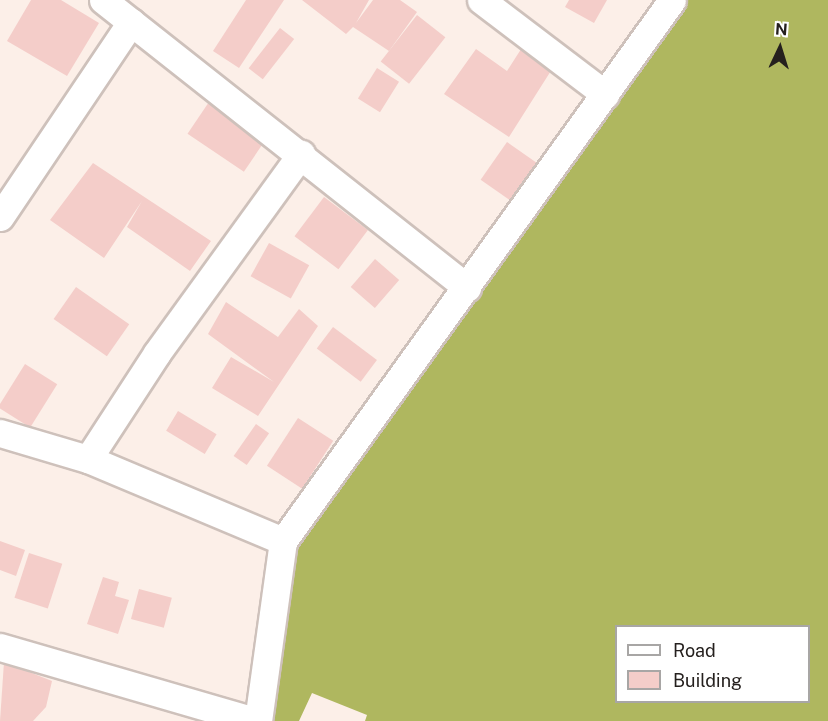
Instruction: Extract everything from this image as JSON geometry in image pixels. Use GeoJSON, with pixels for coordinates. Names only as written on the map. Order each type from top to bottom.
{"type":"FeatureCollection","features":[{"type":"Feature","properties":{"kind":"street"},"geometry":{"type":"LineString","coordinates":[[103,0],[302,154],[467,287]]}},
{"type":"Feature","properties":{"kind":"street"},"geometry":{"type":"LineString","coordinates":[[481,0],[605,94]]}},
{"type":"Feature","properties":{"kind":"street"},"geometry":{"type":"LineString","coordinates":[[0,647],[256,721],[283,541],[672,0]]}},
{"type":"Feature","properties":{"kind":"street"},"geometry":{"type":"LineString","coordinates":[[0,217],[131,22]]}},
{"type":"Feature","properties":{"kind":"street"},"geometry":{"type":"LineString","coordinates":[[88,459],[157,353],[302,154]]}},
{"type":"Feature","properties":{"kind":"street"},"geometry":{"type":"LineString","coordinates":[[0,433],[88,459],[283,541]]}},
{"type":"Feature","properties":{"kind":"green space"},"geometry":{"type":"Polygon","coordinates":[[[672,0],[828,0],[828,721],[365,721],[367,715],[312,693],[299,721],[258,721],[283,541],[672,0]]]}},
{"type":"Feature","properties":{"kind":"building"},"geometry":{"type":"Polygon","coordinates":[[[31,0],[61,0],[99,23],[67,76],[7,41],[31,0]]]}},
{"type":"Feature","properties":{"kind":"building"},"geometry":{"type":"Polygon","coordinates":[[[246,0],[284,0],[239,68],[213,51],[246,0]]]}},
{"type":"Feature","properties":{"kind":"building"},"geometry":{"type":"Polygon","coordinates":[[[302,0],[369,0],[356,23],[373,0],[400,0],[417,12],[389,51],[353,27],[346,34],[302,0]]]}},
{"type":"Feature","properties":{"kind":"building"},"geometry":{"type":"Polygon","coordinates":[[[569,0],[607,0],[594,23],[565,7],[569,0]]]}},
{"type":"Feature","properties":{"kind":"building"},"geometry":{"type":"Polygon","coordinates":[[[417,15],[445,37],[409,84],[381,61],[417,15]]]}},
{"type":"Feature","properties":{"kind":"building"},"geometry":{"type":"Polygon","coordinates":[[[280,28],[294,39],[263,79],[249,68],[280,28]]]}},
{"type":"Feature","properties":{"kind":"building"},"geometry":{"type":"Polygon","coordinates":[[[523,46],[554,66],[509,137],[444,94],[476,49],[507,71],[523,46]]]}},
{"type":"Feature","properties":{"kind":"building"},"geometry":{"type":"Polygon","coordinates":[[[377,68],[399,82],[380,112],[358,99],[377,68]]]}},
{"type":"Feature","properties":{"kind":"building"},"geometry":{"type":"Polygon","coordinates":[[[211,99],[267,137],[244,172],[188,134],[211,99]]]}},
{"type":"Feature","properties":{"kind":"building"},"geometry":{"type":"Polygon","coordinates":[[[507,142],[537,163],[511,201],[481,180],[507,142]]]}},
{"type":"Feature","properties":{"kind":"building"},"geometry":{"type":"Polygon","coordinates":[[[93,163],[211,241],[190,271],[127,227],[142,201],[104,258],[50,220],[93,163]]]}},
{"type":"Feature","properties":{"kind":"building"},"geometry":{"type":"Polygon","coordinates":[[[324,197],[368,230],[338,269],[295,236],[324,197]]]}},
{"type":"Feature","properties":{"kind":"building"},"geometry":{"type":"Polygon","coordinates":[[[269,243],[309,265],[291,299],[251,276],[269,243]]]}},
{"type":"Feature","properties":{"kind":"building"},"geometry":{"type":"Polygon","coordinates":[[[375,259],[399,280],[375,308],[351,287],[375,259]]]}},
{"type":"Feature","properties":{"kind":"building"},"geometry":{"type":"Polygon","coordinates":[[[76,287],[129,324],[107,356],[54,319],[76,287]]]}},
{"type":"Feature","properties":{"kind":"building"},"geometry":{"type":"Polygon","coordinates":[[[226,302],[278,337],[299,309],[318,326],[258,416],[212,388],[231,357],[274,382],[208,334],[226,302]]]}},
{"type":"Feature","properties":{"kind":"building"},"geometry":{"type":"Polygon","coordinates":[[[333,327],[377,360],[361,382],[317,349],[333,327]]]}},
{"type":"Feature","properties":{"kind":"building"},"geometry":{"type":"Polygon","coordinates":[[[25,364],[57,384],[30,427],[0,409],[0,404],[25,364]]]}},
{"type":"Feature","properties":{"kind":"building"},"geometry":{"type":"Polygon","coordinates":[[[178,411],[217,434],[205,454],[166,431],[178,411]]]}},
{"type":"Feature","properties":{"kind":"building"},"geometry":{"type":"Polygon","coordinates":[[[298,418],[333,441],[302,489],[267,466],[298,418]]]}},
{"type":"Feature","properties":{"kind":"building"},"geometry":{"type":"Polygon","coordinates":[[[256,424],[269,433],[247,465],[234,456],[256,424]]]}},
{"type":"Feature","properties":{"kind":"building"},"geometry":{"type":"Polygon","coordinates":[[[0,541],[25,550],[16,576],[0,570],[0,541]]]}},
{"type":"Feature","properties":{"kind":"building"},"geometry":{"type":"Polygon","coordinates":[[[29,553],[62,564],[48,609],[14,598],[29,553]]]}},
{"type":"Feature","properties":{"kind":"building"},"geometry":{"type":"Polygon","coordinates":[[[103,577],[119,582],[115,596],[129,600],[118,634],[87,624],[103,577]]]}},
{"type":"Feature","properties":{"kind":"building"},"geometry":{"type":"Polygon","coordinates":[[[139,589],[172,598],[164,628],[131,619],[139,589]]]}},
{"type":"Feature","properties":{"kind":"building"},"geometry":{"type":"Polygon","coordinates":[[[4,662],[52,681],[46,707],[33,721],[0,721],[4,662]]]}}]}
